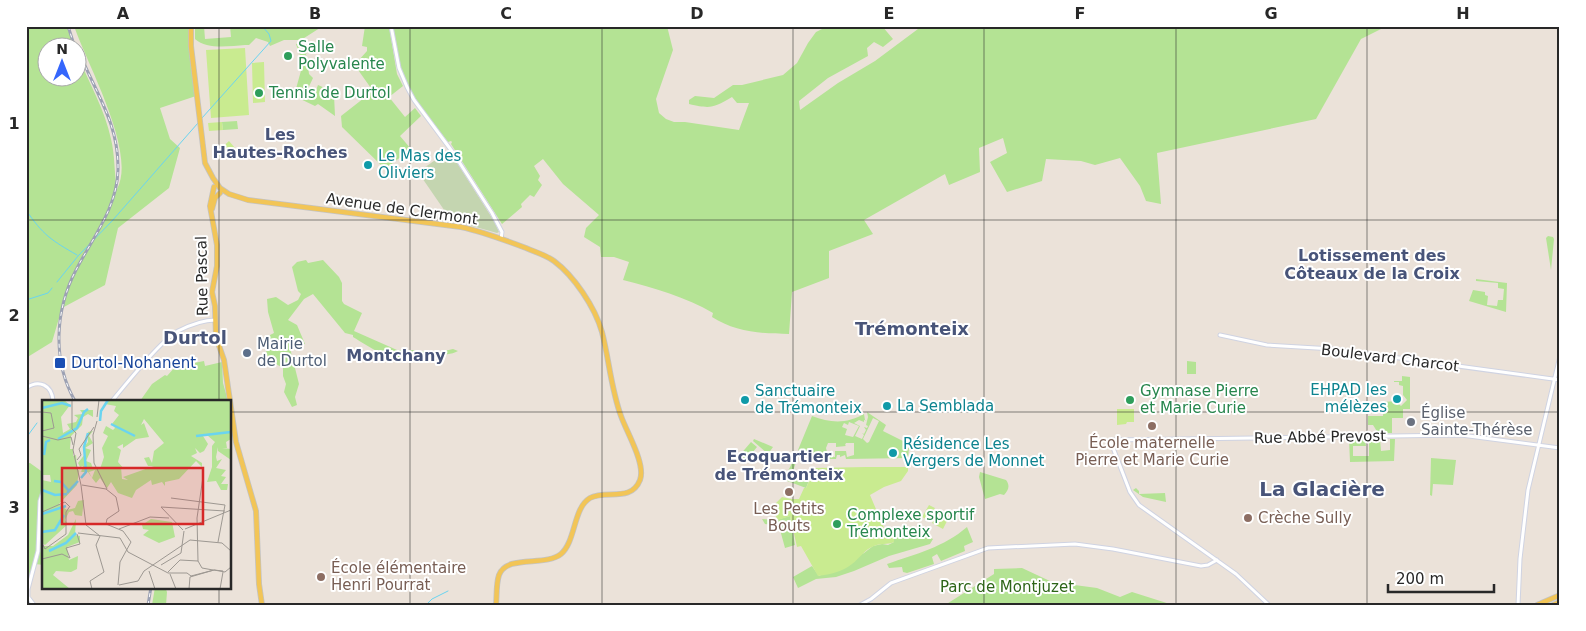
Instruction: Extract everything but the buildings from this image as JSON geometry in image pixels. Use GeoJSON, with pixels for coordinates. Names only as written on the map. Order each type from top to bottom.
{"type":"FeatureCollection","features":[{"type":"Feature","properties":{"kind":"main road"},"geometry":{"type":"LineString","coordinates":[[191,26],[205,161],[217,189]]}},
{"type":"Feature","properties":{"kind":"main road","name":"Avenue de Clermont"},"geometry":{"type":"LineString","coordinates":[[217,189],[248,200],[462,227],[501,238],[553,260],[572,278],[599,323],[618,407],[641,467],[640,478],[637,486],[628,493],[595,496],[586,501],[581,507],[567,547],[558,556],[550,559],[511,564],[504,567],[498,578],[496,605]]}},
{"type":"Feature","properties":{"kind":"main road","name":"Rue Pascal"},"geometry":{"type":"LineString","coordinates":[[212,212],[217,189]]}},
{"type":"Feature","properties":{"kind":"main road","name":"Rue Pascal"},"geometry":{"type":"LineString","coordinates":[[217,189],[210,200],[217,248],[217,266],[212,292],[215,306],[216,339],[224,360],[230,400]]}},
{"type":"Feature","properties":{"kind":"main road","name":"Rue Pascal"},"geometry":{"type":"LineString","coordinates":[[231,408],[236,442],[256,511],[259,584],[262,605]]}},
{"type":"Feature","properties":{"kind":"main road"},"geometry":{"type":"LineString","coordinates":[[1537,605],[1560,596]]}},
{"type":"Feature","properties":{"kind":"main road"},"geometry":{"type":"LineString","coordinates":[[1554,605],[1560,602]]}},
{"type":"Feature","properties":{"kind":"street"},"geometry":{"type":"LineString","coordinates":[[391,26],[399,68],[406,85],[414,100],[454,154],[492,213],[502,232],[501,238]]}},
{"type":"Feature","properties":{"kind":"street"},"geometry":{"type":"LineString","coordinates":[[113,400],[149,358],[177,331],[215,320]]}},
{"type":"Feature","properties":{"kind":"street","name":"Boulevard Charcot"},"geometry":{"type":"LineString","coordinates":[[1220,335],[1272,345],[1333,349],[1560,380]]}},
{"type":"Feature","properties":{"kind":"street"},"geometry":{"type":"LineString","coordinates":[[1518,605],[1520,559],[1528,490],[1560,356]]}},
{"type":"Feature","properties":{"kind":"street"},"geometry":{"type":"LineString","coordinates":[[26,388],[35,384],[43,384],[50,390],[53,400]]}},
{"type":"Feature","properties":{"kind":"street","name":"Rue Abbé Prevost"},"geometry":{"type":"LineString","coordinates":[[1217,560],[1139,505],[1130,492],[1110,440],[1461,435],[1560,448]]}},
{"type":"Feature","properties":{"kind":"street"},"geometry":{"type":"LineString","coordinates":[[34,605],[28,597],[28,589],[38,551],[40,501],[42,495]]}},
{"type":"Feature","properties":{"kind":"street"},"geometry":{"type":"LineString","coordinates":[[860,605],[890,583],[988,548],[1075,544],[1113,549],[1201,566],[1208,565],[1217,560],[1244,581],[1269,605]]}},
{"type":"Feature","properties":{"kind":"green space"},"geometry":{"type":"Polygon","coordinates":[[[26,26],[67,26],[71,38],[38,38],[38,88],[88,88],[88,78],[101,107],[111,139],[117,189],[121,173],[121,154],[116,132],[88,60],[88,38],[79,38],[74,26],[188,26],[188,40],[196,96],[160,108],[170,139],[180,148],[169,188],[118,228],[105,285],[62,308],[52,342],[26,358],[26,26]]]}},
{"type":"Feature","properties":{"kind":"green space"},"geometry":{"type":"Polygon","coordinates":[[[195,26],[204,26],[205,39],[231,37],[230,26],[323,26],[301,40],[284,40],[270,46],[268,42],[256,38],[249,45],[212,46],[195,39],[195,26]]]}},
{"type":"Feature","properties":{"kind":"green space"},"geometry":{"type":"Polygon","coordinates":[[[365,26],[389,26],[397,74],[403,86],[389,97],[405,117],[415,108],[421,116],[400,136],[411,149],[385,169],[342,127],[341,116],[373,91],[356,67],[358,61],[367,51],[367,47],[362,46],[365,26]]]}},
{"type":"Feature","properties":{"kind":"green space"},"geometry":{"type":"Polygon","coordinates":[[[393,26],[667,26],[673,50],[656,99],[659,113],[666,119],[674,122],[739,130],[749,103],[737,103],[732,97],[712,107],[702,107],[689,104],[689,100],[695,96],[714,98],[733,85],[742,85],[783,75],[797,63],[816,32],[828,26],[882,26],[893,39],[883,47],[874,42],[867,48],[868,56],[828,78],[799,101],[800,110],[838,83],[875,61],[922,26],[1387,26],[1361,39],[1316,119],[1157,153],[1161,204],[1146,201],[1140,186],[1120,158],[1095,165],[1081,161],[1046,159],[1042,181],[1007,192],[990,162],[1007,153],[1003,138],[979,148],[980,172],[949,185],[945,174],[864,220],[873,234],[829,251],[829,278],[792,292],[789,334],[759,333],[730,326],[712,317],[713,313],[692,302],[623,280],[629,262],[614,257],[601,257],[600,247],[584,237],[586,228],[599,215],[563,184],[543,159],[534,166],[540,176],[538,180],[542,185],[534,197],[530,195],[521,204],[522,207],[502,224],[451,144],[452,142],[448,142],[414,98],[401,69],[393,26]]]}},
{"type":"Feature","properties":{"kind":"green space"},"geometry":{"type":"Polygon","coordinates":[[[305,42],[308,51],[306,54],[307,61],[303,64],[296,44],[305,42]]]}},
{"type":"Feature","properties":{"kind":"green space"},"geometry":{"type":"Polygon","coordinates":[[[245,48],[249,115],[211,118],[206,50],[245,48]]]}},
{"type":"Feature","properties":{"kind":"green space"},"geometry":{"type":"Polygon","coordinates":[[[264,62],[265,102],[253,103],[252,63],[264,62]]]}},
{"type":"Feature","properties":{"kind":"green space"},"geometry":{"type":"Polygon","coordinates":[[[308,66],[309,74],[313,78],[305,95],[313,98],[318,85],[327,89],[334,95],[335,116],[318,104],[315,106],[294,96],[302,67],[308,66]]]}},
{"type":"Feature","properties":{"kind":"green space"},"geometry":{"type":"Polygon","coordinates":[[[237,121],[238,129],[223,130],[222,122],[237,121]]]}},
{"type":"Feature","properties":{"kind":"green space"},"geometry":{"type":"Polygon","coordinates":[[[222,122],[223,130],[209,131],[208,123],[222,122]]]}},
{"type":"Feature","properties":{"kind":"green space"},"geometry":{"type":"Polygon","coordinates":[[[229,141],[235,148],[223,160],[216,153],[229,141]]]}},
{"type":"Feature","properties":{"kind":"green space"},"geometry":{"type":"Polygon","coordinates":[[[444,154],[452,155],[499,232],[451,220],[418,172],[444,154]]]}},
{"type":"Feature","properties":{"kind":"green space"},"geometry":{"type":"Polygon","coordinates":[[[1548,236],[1554,239],[1551,270],[1546,238],[1548,236]]]}},
{"type":"Feature","properties":{"kind":"green space"},"geometry":{"type":"Polygon","coordinates":[[[306,260],[308,263],[323,260],[339,277],[342,283],[342,301],[344,304],[362,313],[354,331],[397,350],[436,353],[453,349],[458,351],[417,360],[399,359],[383,354],[353,337],[353,335],[345,333],[313,294],[304,299],[288,320],[297,325],[305,344],[290,348],[299,384],[295,397],[297,405],[292,407],[284,392],[286,384],[283,368],[269,360],[266,352],[270,344],[268,336],[274,333],[268,312],[267,299],[276,297],[288,305],[298,300],[301,294],[298,291],[292,267],[297,262],[306,260]]]}},
{"type":"Feature","properties":{"kind":"green space"},"geometry":{"type":"Polygon","coordinates":[[[1476,279],[1507,283],[1506,312],[1469,301],[1473,290],[1485,292],[1485,295],[1488,296],[1487,305],[1497,306],[1498,300],[1503,300],[1504,289],[1498,288],[1498,283],[1476,281],[1476,279]]]}},
{"type":"Feature","properties":{"kind":"green space"},"geometry":{"type":"Polygon","coordinates":[[[204,361],[205,366],[222,362],[223,383],[228,400],[141,400],[152,384],[165,375],[167,376],[175,367],[181,369],[189,364],[204,361]]]}},
{"type":"Feature","properties":{"kind":"green space"},"geometry":{"type":"Polygon","coordinates":[[[1187,361],[1196,362],[1196,374],[1187,374],[1187,361]]]}},
{"type":"Feature","properties":{"kind":"green space"},"geometry":{"type":"Polygon","coordinates":[[[1402,376],[1410,377],[1410,409],[1403,409],[1403,418],[1392,418],[1392,433],[1378,433],[1373,425],[1368,425],[1368,416],[1383,416],[1384,402],[1396,401],[1401,406],[1407,400],[1403,395],[1403,386],[1399,385],[1399,382],[1394,382],[1402,381],[1402,376]]]}},
{"type":"Feature","properties":{"kind":"green space"},"geometry":{"type":"Polygon","coordinates":[[[1117,409],[1134,409],[1134,422],[1117,425],[1117,409]]]}},
{"type":"Feature","properties":{"kind":"green space"},"geometry":{"type":"Polygon","coordinates":[[[867,412],[886,425],[883,431],[907,445],[904,446],[909,448],[908,458],[846,459],[845,455],[840,457],[840,455],[837,455],[836,459],[821,459],[811,457],[798,450],[812,416],[838,421],[851,420],[864,414],[867,421],[867,412]],[[873,418],[863,439],[867,443],[869,442],[879,421],[873,418]],[[859,420],[854,423],[860,426],[855,436],[862,439],[864,435],[862,433],[864,434],[866,430],[864,427],[867,428],[868,426],[866,425],[867,421],[864,420],[864,422],[859,420]],[[849,422],[848,425],[844,423],[842,427],[847,429],[845,435],[853,437],[859,426],[849,422]],[[828,443],[826,448],[828,456],[835,457],[835,451],[846,451],[847,457],[854,455],[854,443],[846,443],[846,446],[836,447],[836,443],[828,443]]]}},
{"type":"Feature","properties":{"kind":"green space"},"geometry":{"type":"Polygon","coordinates":[[[754,439],[773,447],[768,454],[753,441],[754,439]]]}},
{"type":"Feature","properties":{"kind":"green space"},"geometry":{"type":"Polygon","coordinates":[[[1349,439],[1365,439],[1366,446],[1353,446],[1353,456],[1369,456],[1369,439],[1380,439],[1381,451],[1390,450],[1390,439],[1395,439],[1394,461],[1350,462],[1349,439]]]}},
{"type":"Feature","properties":{"kind":"green space"},"geometry":{"type":"Polygon","coordinates":[[[751,442],[757,447],[747,459],[739,456],[751,442]]]}},
{"type":"Feature","properties":{"kind":"green space"},"geometry":{"type":"Polygon","coordinates":[[[1431,458],[1456,460],[1453,485],[1433,484],[1432,496],[1430,495],[1431,458]]]}},
{"type":"Feature","properties":{"kind":"green space"},"geometry":{"type":"Polygon","coordinates":[[[793,461],[796,462],[793,471],[810,478],[806,488],[782,479],[793,461]]]}},
{"type":"Feature","properties":{"kind":"green space"},"geometry":{"type":"Polygon","coordinates":[[[26,463],[30,463],[42,472],[42,565],[35,564],[27,583],[26,597],[26,463]]]}},
{"type":"Feature","properties":{"kind":"green space","name":"Complexe sportif Trémonteix"},"geometry":{"type":"Polygon","coordinates":[[[908,467],[908,471],[901,481],[884,487],[870,495],[884,528],[889,534],[894,534],[894,542],[871,547],[844,569],[818,576],[801,546],[797,547],[790,516],[778,520],[771,508],[782,497],[799,499],[815,468],[908,467]]]}},
{"type":"Feature","properties":{"kind":"green space"},"geometry":{"type":"Polygon","coordinates":[[[980,472],[1006,480],[1008,489],[1006,493],[985,499],[979,477],[980,472]]]}},
{"type":"Feature","properties":{"kind":"green space"},"geometry":{"type":"Polygon","coordinates":[[[1136,488],[1139,494],[1165,493],[1166,502],[1143,497],[1133,490],[1136,488]]]}},
{"type":"Feature","properties":{"kind":"green space"},"geometry":{"type":"Polygon","coordinates":[[[929,505],[935,508],[928,520],[922,517],[929,505]]]}},
{"type":"Feature","properties":{"kind":"green space"},"geometry":{"type":"Polygon","coordinates":[[[939,509],[950,515],[943,529],[932,523],[939,509]]]}},
{"type":"Feature","properties":{"kind":"green space"},"geometry":{"type":"Polygon","coordinates":[[[790,516],[795,545],[785,548],[779,526],[765,524],[762,519],[776,520],[790,516]]]}},
{"type":"Feature","properties":{"kind":"green space"},"geometry":{"type":"Polygon","coordinates":[[[911,526],[933,539],[930,544],[889,556],[836,577],[816,579],[798,588],[793,577],[812,566],[819,576],[864,553],[873,546],[888,545],[894,542],[894,534],[903,533],[911,526]]]}},
{"type":"Feature","properties":{"kind":"green space"},"geometry":{"type":"Polygon","coordinates":[[[967,527],[973,542],[964,546],[965,551],[941,561],[937,554],[932,557],[934,564],[907,573],[903,572],[902,567],[889,568],[887,564],[939,545],[967,527]]]}},
{"type":"Feature","properties":{"kind":"green space","name":"Parc de Montjuzet"},"geometry":{"type":"Polygon","coordinates":[[[1022,568],[1052,582],[1097,588],[1120,597],[1132,592],[1173,605],[945,605],[994,574],[994,569],[1022,568]]]}},
{"type":"Feature","properties":{"kind":"green space"},"geometry":{"type":"Polygon","coordinates":[[[155,588],[165,588],[166,605],[152,605],[155,588]]]}},
{"type":"Feature","properties":{"kind":"waterway"},"geometry":{"type":"LineString","coordinates":[[202,118],[271,41],[269,34],[262,26]]}},
{"type":"Feature","properties":{"kind":"waterway"},"geometry":{"type":"LineString","coordinates":[[57,282],[78,256],[112,221],[198,123]]}},
{"type":"Feature","properties":{"kind":"waterway"},"geometry":{"type":"LineString","coordinates":[[26,210],[48,236],[77,255]]}},
{"type":"Feature","properties":{"kind":"waterway"},"geometry":{"type":"LineString","coordinates":[[26,300],[48,293],[52,288]]}},
{"type":"Feature","properties":{"kind":"waterway"},"geometry":{"type":"LineString","coordinates":[[26,438],[37,423]]}},
{"type":"Feature","properties":{"kind":"waterway"},"geometry":{"type":"LineString","coordinates":[[426,605],[432,599],[448,591]]}},
{"type":"Feature","properties":{"kind":"railway"},"geometry":{"type":"LineString","coordinates":[[68,26],[72,38]]}},
{"type":"Feature","properties":{"kind":"railway"},"geometry":{"type":"LineString","coordinates":[[75,400],[62,369],[59,336],[60,318],[69,285],[109,210],[117,184],[118,170],[117,153],[110,122],[88,73]]}},
{"type":"Feature","properties":{"kind":"railway"},"geometry":{"type":"LineString","coordinates":[[148,605],[151,588]]}},
{"type":"Feature","properties":{"kind":"place","name":"Salle Polyvalente"},"geometry":{"type":"Point","coordinates":[288,56]}},
{"type":"Feature","properties":{"kind":"place","name":"Tennis de Durtol"},"geometry":{"type":"Point","coordinates":[259,93]}},
{"type":"Feature","properties":{"kind":"place","name":"Le Mas des Oliviers"},"geometry":{"type":"Point","coordinates":[368,165]}},
{"type":"Feature","properties":{"kind":"place","name":"Mairie de Durtol"},"geometry":{"type":"Point","coordinates":[247,353]}},
{"type":"Feature","properties":{"kind":"place","name":"Durtol-Nohanent"},"geometry":{"type":"Point","coordinates":[60,363]}},
{"type":"Feature","properties":{"kind":"place","name":"EHPAD les mélèzes"},"geometry":{"type":"Point","coordinates":[1397,399]}},
{"type":"Feature","properties":{"kind":"place","name":"Sanctuaire de Trémonteix"},"geometry":{"type":"Point","coordinates":[745,400]}},
{"type":"Feature","properties":{"kind":"place","name":"Gymnase Pierre et Marie Curie"},"geometry":{"type":"Point","coordinates":[1130,400]}},
{"type":"Feature","properties":{"kind":"place","name":"La Semblada"},"geometry":{"type":"Point","coordinates":[887,406]}},
{"type":"Feature","properties":{"kind":"place","name":"Église Sainte-Thérèse"},"geometry":{"type":"Point","coordinates":[1411,422]}},
{"type":"Feature","properties":{"kind":"place","name":"École maternelle Pierre et Marie Curie"},"geometry":{"type":"Point","coordinates":[1152,426]}},
{"type":"Feature","properties":{"kind":"place","name":"Résidence Les Vergers de Monnet"},"geometry":{"type":"Point","coordinates":[893,453]}},
{"type":"Feature","properties":{"kind":"place","name":"Les Petits Bouts"},"geometry":{"type":"Point","coordinates":[789,492]}},
{"type":"Feature","properties":{"kind":"place","name":"Crèche Sully"},"geometry":{"type":"Point","coordinates":[1248,518]}},
{"type":"Feature","properties":{"kind":"place","name":"Complexe sportif Trémonteix"},"geometry":{"type":"Point","coordinates":[837,524]}},
{"type":"Feature","properties":{"kind":"place","name":"École élémentaire Henri Pourrat"},"geometry":{"type":"Point","coordinates":[321,577]}},
{"type":"Feature","properties":{"kind":"district","name":"Les Hautes-Roches"},"geometry":{"type":"Point","coordinates":[280,143]}},
{"type":"Feature","properties":{"kind":"district","name":"Lotissement des Côteaux de la Croix"},"geometry":{"type":"Point","coordinates":[1372,264]}},
{"type":"Feature","properties":{"kind":"district","name":"Trémonteix"},"geometry":{"type":"Point","coordinates":[912,328]}},
{"type":"Feature","properties":{"kind":"district","name":"Durtol"},"geometry":{"type":"Point","coordinates":[195,337]}},
{"type":"Feature","properties":{"kind":"district","name":"Montchany"},"geometry":{"type":"Point","coordinates":[396,355]}},
{"type":"Feature","properties":{"kind":"district","name":"Ecoquartier de Trémonteix"},"geometry":{"type":"Point","coordinates":[779,465]}},
{"type":"Feature","properties":{"kind":"district","name":"La Glacière"},"geometry":{"type":"Point","coordinates":[1322,489]}}]}
